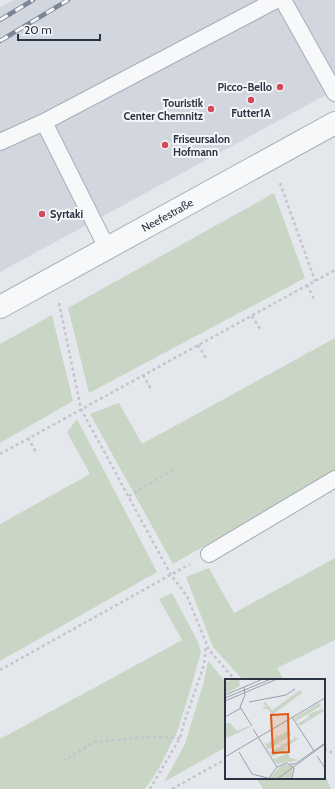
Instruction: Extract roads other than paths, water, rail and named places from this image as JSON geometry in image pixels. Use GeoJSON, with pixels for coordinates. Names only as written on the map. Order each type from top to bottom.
{"type":"FeatureCollection","features":[{"type":"Feature","properties":{"kind":"street","name":"Neefestraße"},"geometry":{"type":"LineString","coordinates":[[0,307],[335,123]]}},
{"type":"Feature","properties":{"kind":"lane"},"geometry":{"type":"LineString","coordinates":[[0,142],[44,122],[276,0]]}},
{"type":"Feature","properties":{"kind":"lane"},"geometry":{"type":"LineString","coordinates":[[283,0],[335,93]]}},
{"type":"Feature","properties":{"kind":"lane"},"geometry":{"type":"LineString","coordinates":[[44,122],[107,248]]}},
{"type":"Feature","properties":{"kind":"lane"},"geometry":{"type":"LineString","coordinates":[[209,554],[335,479]]}},
{"type":"Feature","properties":{"kind":"railway"},"geometry":{"type":"LineString","coordinates":[[0,20],[33,0]]}},
{"type":"Feature","properties":{"kind":"railway"},"geometry":{"type":"LineString","coordinates":[[0,41],[68,0]]}},
{"type":"Feature","properties":{"kind":"place","name":"Picco-Bello"},"geometry":{"type":"Point","coordinates":[280,87]}},
{"type":"Feature","properties":{"kind":"place","name":"Futter1A"},"geometry":{"type":"Point","coordinates":[251,100]}},
{"type":"Feature","properties":{"kind":"place","name":"Touristik Center Chemnitz"},"geometry":{"type":"Point","coordinates":[211,109]}},
{"type":"Feature","properties":{"kind":"place","name":"Friseursalon Hofmann"},"geometry":{"type":"Point","coordinates":[165,145]}},
{"type":"Feature","properties":{"kind":"place","name":"Syrtaki"},"geometry":{"type":"Point","coordinates":[42,214]}}]}
